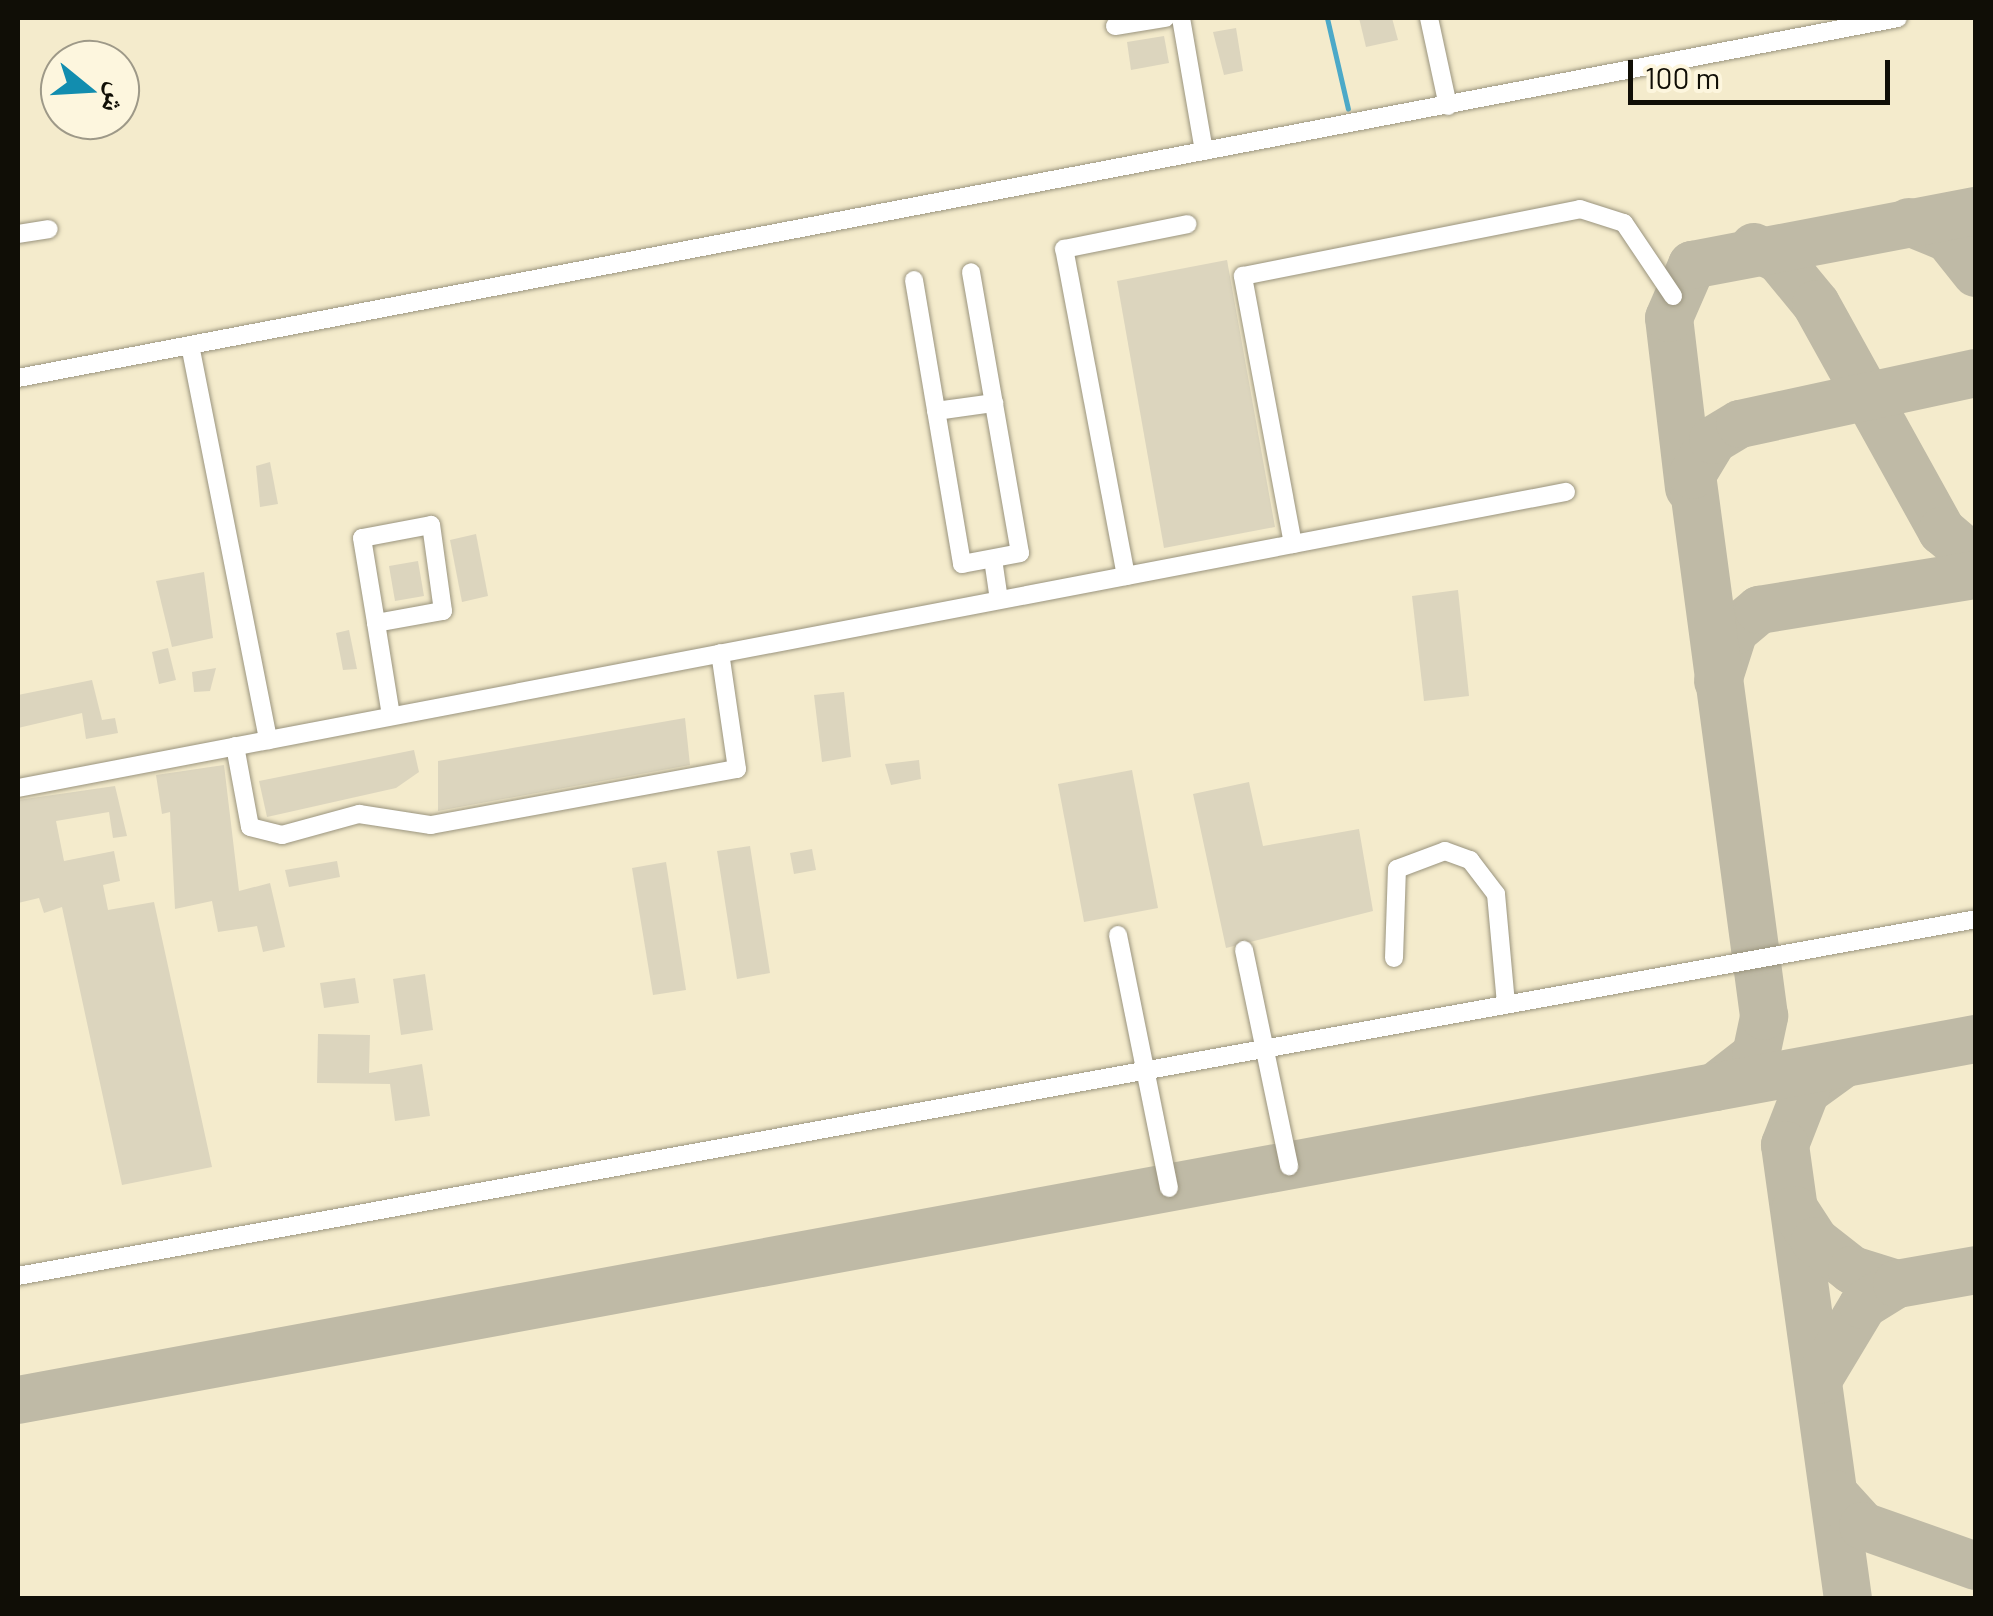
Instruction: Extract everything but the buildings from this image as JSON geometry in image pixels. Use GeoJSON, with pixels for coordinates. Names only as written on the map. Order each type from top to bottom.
{"type":"FeatureCollection","features":[{"type":"Feature","properties":{"kind":"street"},"geometry":{"type":"LineString","coordinates":[[1116,26],[1165,18]]}},
{"type":"Feature","properties":{"kind":"street"},"geometry":{"type":"LineString","coordinates":[[1181,18],[1204,150]]}},
{"type":"Feature","properties":{"kind":"street"},"geometry":{"type":"LineString","coordinates":[[1429,18],[1448,106]]}},
{"type":"Feature","properties":{"kind":"street"},"geometry":{"type":"LineString","coordinates":[[18,378],[1898,18]]}},
{"type":"Feature","properties":{"kind":"street"},"geometry":{"type":"LineString","coordinates":[[1293,544],[1243,276],[1580,209],[1624,223],[1674,296]]}},
{"type":"Feature","properties":{"kind":"street"},"geometry":{"type":"LineString","coordinates":[[1126,576],[1064,249],[1188,224]]}},
{"type":"Feature","properties":{"kind":"street"},"geometry":{"type":"LineString","coordinates":[[18,234],[49,228]]}},
{"type":"Feature","properties":{"kind":"street"},"geometry":{"type":"LineString","coordinates":[[914,280],[962,564],[1020,553],[971,272]]}},
{"type":"Feature","properties":{"kind":"street"},"geometry":{"type":"LineString","coordinates":[[190,345],[268,740]]}},
{"type":"Feature","properties":{"kind":"street"},"geometry":{"type":"LineString","coordinates":[[936,411],[994,404]]}},
{"type":"Feature","properties":{"kind":"street"},"geometry":{"type":"LineString","coordinates":[[18,788],[1566,492]]}},
{"type":"Feature","properties":{"kind":"street"},"geometry":{"type":"LineString","coordinates":[[376,624],[443,611],[431,525],[362,538],[376,624],[391,716]]}},
{"type":"Feature","properties":{"kind":"street"},"geometry":{"type":"LineString","coordinates":[[992,559],[999,600]]}},
{"type":"Feature","properties":{"kind":"street"},"geometry":{"type":"LineString","coordinates":[[235,746],[250,827],[282,835],[360,814],[430,824],[737,768],[720,653]]}},
{"type":"Feature","properties":{"kind":"street"},"geometry":{"type":"LineString","coordinates":[[1394,958],[1397,869],[1445,851],[1470,860],[1496,894],[1506,1004]]}},
{"type":"Feature","properties":{"kind":"street"},"geometry":{"type":"LineString","coordinates":[[18,1276],[1976,919]]}},
{"type":"Feature","properties":{"kind":"street"},"geometry":{"type":"LineString","coordinates":[[1118,935],[1169,1188]]}},
{"type":"Feature","properties":{"kind":"street"},"geometry":{"type":"LineString","coordinates":[[1244,950],[1289,1166]]}},
{"type":"Feature","properties":{"kind":"shaded area"},"geometry":{"type":"Polygon","coordinates":[[[18,18],[1975,18],[1975,1598],[18,1598],[18,18]]]}},
{"type":"Feature","properties":{"kind":"waterway"},"geometry":{"type":"LineString","coordinates":[[1327,18],[1348,109]]}},
{"type":"Feature","properties":{"kind":"taxiway"},"geometry":{"type":"LineString","coordinates":[[1689,488],[1669,318],[1692,265],[1976,211]]}},
{"type":"Feature","properties":{"kind":"taxiway"},"geometry":{"type":"LineString","coordinates":[[1909,222],[1948,238],[1976,273]]}},
{"type":"Feature","properties":{"kind":"taxiway"},"geometry":{"type":"LineString","coordinates":[[1754,247],[1779,259],[1816,304],[1942,531],[1976,560]]}},
{"type":"Feature","properties":{"kind":"taxiway"},"geometry":{"type":"LineString","coordinates":[[1715,1087],[1756,1055],[1764,1016],[1692,475],[1713,440],[1740,424],[1976,373]]}},
{"type":"Feature","properties":{"kind":"taxiway"},"geometry":{"type":"LineString","coordinates":[[1718,681],[1734,631],[1759,610],[1976,575]]}},
{"type":"Feature","properties":{"kind":"taxiway"},"geometry":{"type":"LineString","coordinates":[[18,1400],[1976,1039]]}},
{"type":"Feature","properties":{"kind":"taxiway"},"geometry":{"type":"LineString","coordinates":[[1843,1064],[1806,1091],[1785,1145],[1848,1598]]}},
{"type":"Feature","properties":{"kind":"taxiway"},"geometry":{"type":"LineString","coordinates":[[1795,1210],[1815,1241],[1852,1270],[1897,1284]]}},
{"type":"Feature","properties":{"kind":"taxiway"},"geometry":{"type":"LineString","coordinates":[[1818,1380],[1863,1305],[1897,1284],[1976,1270]]}},
{"type":"Feature","properties":{"kind":"taxiway"},"geometry":{"type":"LineString","coordinates":[[1834,1494],[1863,1526],[1976,1566]]}}]}
